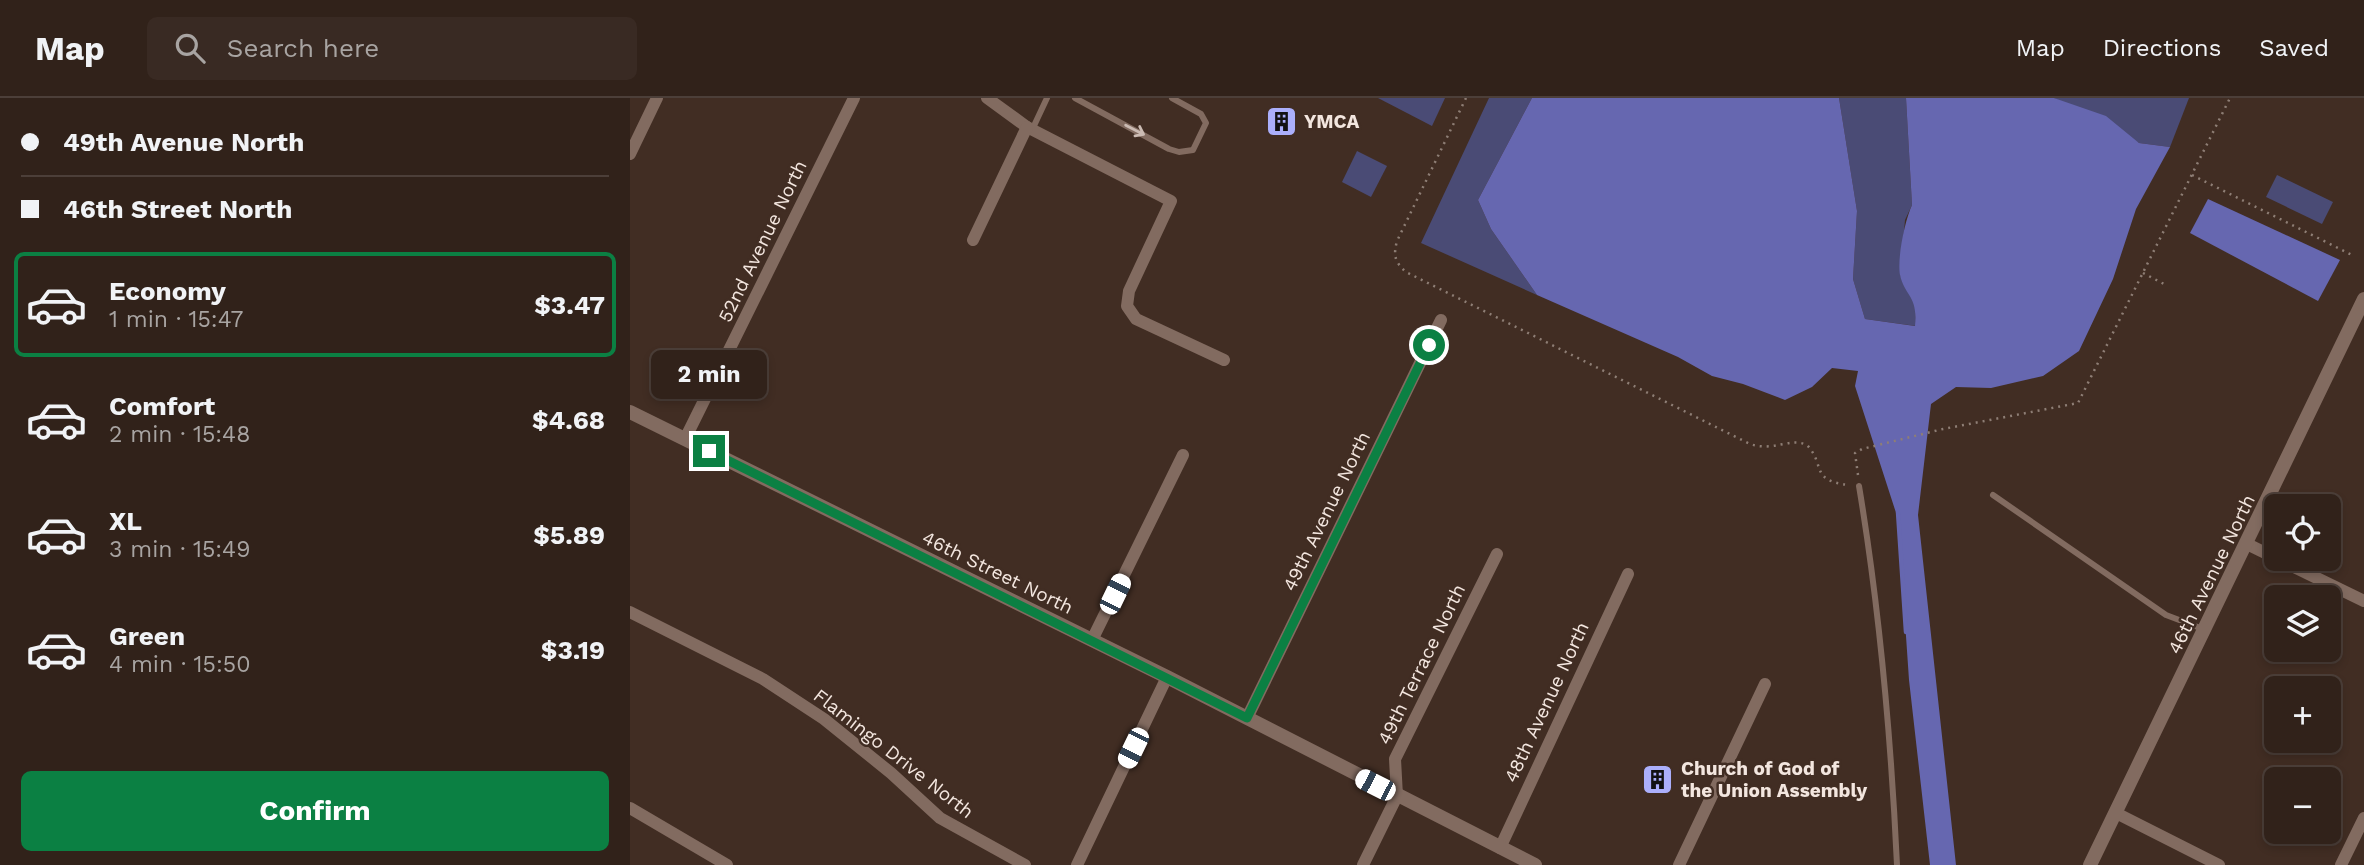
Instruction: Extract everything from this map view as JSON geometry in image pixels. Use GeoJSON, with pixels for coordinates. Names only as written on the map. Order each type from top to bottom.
{"type":"FeatureCollection","features":[{"type":"Feature","properties":{"kind":"street"},"geometry":{"type":"LineString","coordinates":[[630,154],[657,98]]}},
{"type":"Feature","properties":{"kind":"street","name":"52nd Avenue North"},"geometry":{"type":"LineString","coordinates":[[685,439],[854,98]]}},
{"type":"Feature","properties":{"kind":"street"},"geometry":{"type":"LineString","coordinates":[[987,98],[1029,129],[1171,201],[1129,291],[1127,306],[1136,319],[1224,360]]}},
{"type":"Feature","properties":{"kind":"street"},"geometry":{"type":"LineString","coordinates":[[973,240],[1029,129]]}},
{"type":"Feature","properties":{"kind":"street","name":"46th Avenue North"},"geometry":{"type":"LineString","coordinates":[[2090,865],[2364,299]]}},
{"type":"Feature","properties":{"kind":"street","name":"49th Avenue North"},"geometry":{"type":"LineString","coordinates":[[1247,718],[1441,320]]}},
{"type":"Feature","properties":{"kind":"street","name":"46th Street North"},"geometry":{"type":"LineString","coordinates":[[630,412],[1167,677],[1535,865]]}},
{"type":"Feature","properties":{"kind":"street"},"geometry":{"type":"LineString","coordinates":[[1092,640],[1183,455]]}},
{"type":"Feature","properties":{"kind":"street"},"geometry":{"type":"LineString","coordinates":[[2247,544],[2364,601]]}},
{"type":"Feature","properties":{"kind":"street","name":"49th Terrace North"},"geometry":{"type":"LineString","coordinates":[[1397,796],[1395,759],[1497,554]]}},
{"type":"Feature","properties":{"kind":"street","name":"48th Avenue North"},"geometry":{"type":"LineString","coordinates":[[1500,848],[1628,574]]}},
{"type":"Feature","properties":{"kind":"street","name":"Flamingo Drive North"},"geometry":{"type":"LineString","coordinates":[[630,612],[763,679],[824,719],[891,773],[940,818],[1024,865]]}},
{"type":"Feature","properties":{"kind":"street"},"geometry":{"type":"LineString","coordinates":[[1077,865],[1167,677]]}},
{"type":"Feature","properties":{"kind":"street"},"geometry":{"type":"LineString","coordinates":[[1679,865],[1765,684]]}},
{"type":"Feature","properties":{"kind":"street"},"geometry":{"type":"LineString","coordinates":[[1363,865],[1397,796]]}},
{"type":"Feature","properties":{"kind":"street"},"geometry":{"type":"LineString","coordinates":[[630,808],[727,865]]}},
{"type":"Feature","properties":{"kind":"street"},"geometry":{"type":"LineString","coordinates":[[2116,813],[2219,865]]}},
{"type":"Feature","properties":{"kind":"street"},"geometry":{"type":"LineString","coordinates":[[2341,865],[2364,818]]}},
{"type":"Feature","properties":{"kind":"lane"},"geometry":{"type":"LineString","coordinates":[[1029,129],[1047,98]]}},
{"type":"Feature","properties":{"kind":"lane"},"geometry":{"type":"LineString","coordinates":[[1076,98],[1169,149],[1179,152],[1193,150],[1206,123],[1201,114],[1172,98]]}},
{"type":"Feature","properties":{"kind":"lane"},"geometry":{"type":"LineString","coordinates":[[1859,486],[1881,635],[1892,751],[1896,865]]}},
{"type":"Feature","properties":{"kind":"lane"},"geometry":{"type":"LineString","coordinates":[[1993,495],[2155,608],[2205,630]]}},
{"type":"Feature","properties":{"kind":"path"},"geometry":{"type":"LineString","coordinates":[[1466,98],[1397,241],[1394,253],[1397,264],[1406,272],[1750,444],[1772,448],[1801,442],[1812,450],[1818,471],[1829,480],[1859,486],[1855,453],[1862,449],[1943,429],[2078,403],[2230,98]]}},
{"type":"Feature","properties":{"kind":"path"},"geometry":{"type":"LineString","coordinates":[[2192,175],[2354,256]]}},
{"type":"Feature","properties":{"kind":"path"},"geometry":{"type":"LineString","coordinates":[[2143,273],[2164,284]]}},
{"type":"Feature","properties":{"kind":"shaded area"},"geometry":{"type":"Polygon","coordinates":[[[1378,98],[1445,98],[1432,126],[1378,98]]]}},
{"type":"Feature","properties":{"kind":"shaded area"},"geometry":{"type":"Polygon","coordinates":[[[1489,98],[1532,98],[1478,200],[1491,229],[1537,295],[1421,243],[1489,98]]]}},
{"type":"Feature","properties":{"kind":"shaded area"},"geometry":{"type":"Polygon","coordinates":[[[1532,98],[1839,98],[1857,211],[1853,279],[1865,319],[1915,326],[1915,308],[1902,282],[1899,268],[1902,239],[1912,205],[1906,98],[2054,98],[2106,116],[2139,143],[2170,147],[2136,209],[2113,279],[2079,351],[2043,376],[1991,388],[1956,387],[1931,404],[1918,515],[1956,865],[1930,865],[1909,680],[1898,519],[1855,386],[1858,371],[1832,368],[1812,387],[1785,400],[1712,376],[1678,357],[1537,295],[1491,229],[1478,200],[1532,98]]]}},
{"type":"Feature","properties":{"kind":"shaded area"},"geometry":{"type":"Polygon","coordinates":[[[1839,98],[1906,98],[1912,205],[1905,220],[1900,275],[1915,302],[1916,326],[1865,319],[1853,279],[1857,211],[1839,98]]]}},
{"type":"Feature","properties":{"kind":"shaded area"},"geometry":{"type":"Polygon","coordinates":[[[2054,98],[2189,98],[2170,147],[2139,143],[2054,98]]]}},
{"type":"Feature","properties":{"kind":"shaded area"},"geometry":{"type":"Polygon","coordinates":[[[1357,151],[1387,166],[1371,197],[1342,182],[1357,151]]]}},
{"type":"Feature","properties":{"kind":"shaded area"},"geometry":{"type":"Polygon","coordinates":[[[2277,175],[2333,202],[2322,224],[2266,197],[2277,175]]]}},
{"type":"Feature","properties":{"kind":"shaded area"},"geometry":{"type":"Polygon","coordinates":[[[2208,199],[2340,260],[2318,301],[2190,233],[2208,199]]]}},
{"type":"Feature","properties":{"kind":"waterway"},"geometry":{"type":"LineString","coordinates":[[1898,512],[1906,632]]}},
{"type":"Feature","properties":{"kind":"place","name":"YMCA"},"geometry":{"type":"Point","coordinates":[1281,121]}},
{"type":"Feature","properties":{"kind":"place","name":"Church of God of the Union Assembly"},"geometry":{"type":"Point","coordinates":[1658,779]}},
{"type":"Feature","properties":{"kind":"route"},"geometry":{"type":"LineString","coordinates":[[709,451],[1247,718],[1429,345]]}}]}
